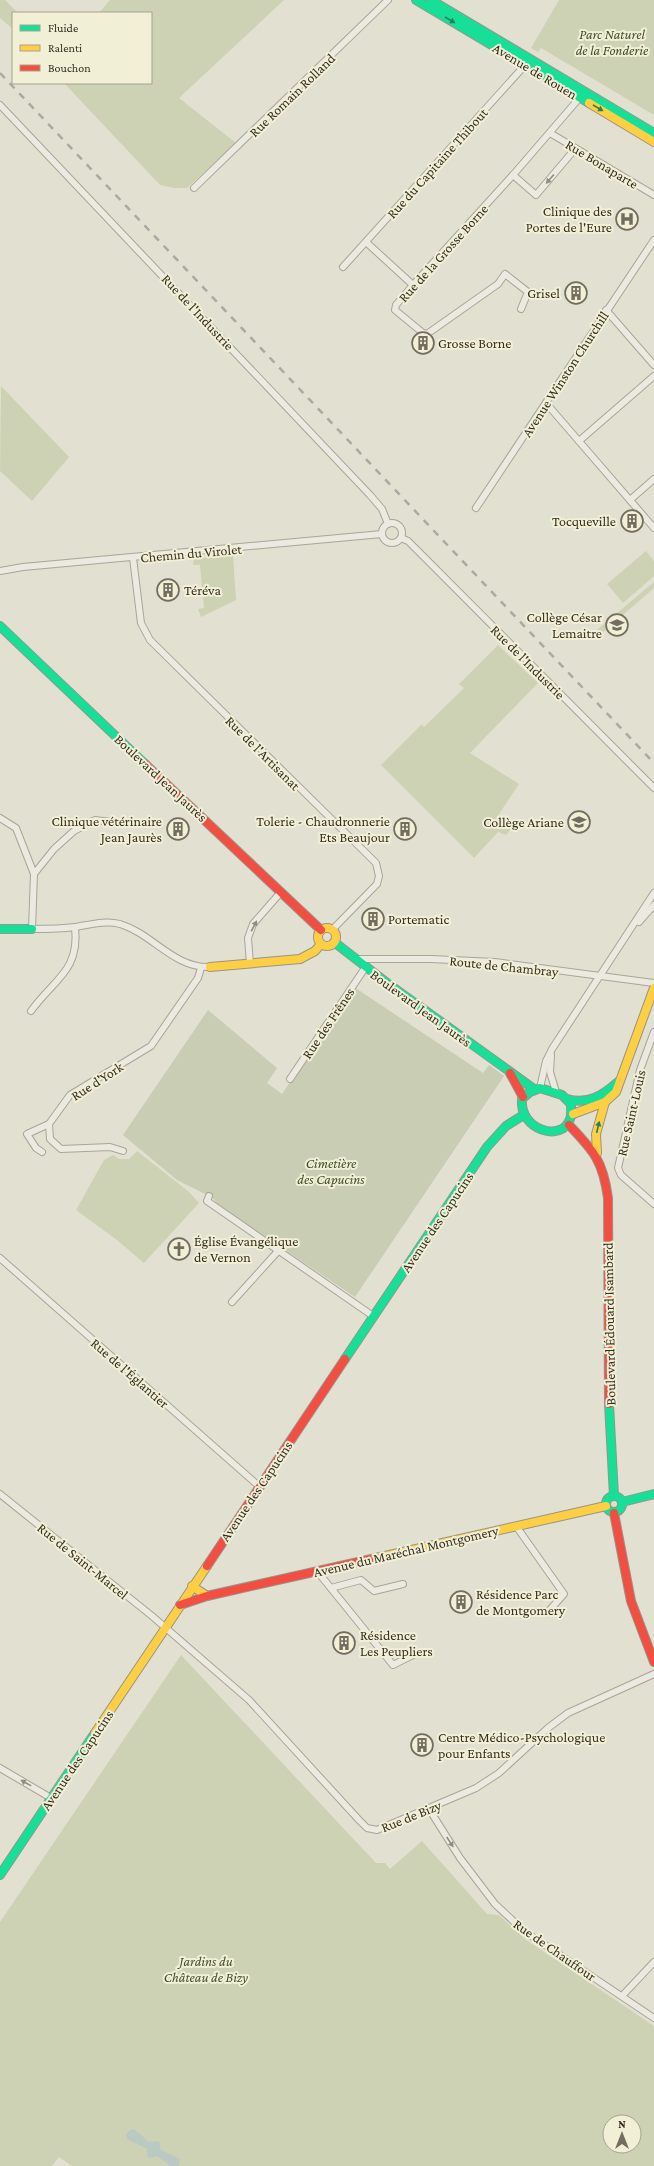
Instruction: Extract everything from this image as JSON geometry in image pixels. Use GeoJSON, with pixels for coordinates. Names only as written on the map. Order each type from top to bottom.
{"type":"FeatureCollection","features":[{"type":"Feature","properties":{"kind":"main road","name":"Avenue de Rouen"},"geometry":{"type":"LineString","coordinates":[[416,0],[528,62]]}},
{"type":"Feature","properties":{"kind":"main road","name":"Avenue de Rouen"},"geometry":{"type":"LineString","coordinates":[[431,0],[583,95],[654,142]]}},
{"type":"Feature","properties":{"kind":"main road","name":"Avenue de Rouen"},"geometry":{"type":"LineString","coordinates":[[583,95],[654,133]]}},
{"type":"Feature","properties":{"kind":"main road","name":"Boulevard Jean Jaurès"},"geometry":{"type":"LineString","coordinates":[[0,626],[321,930]]}},
{"type":"Feature","properties":{"kind":"main road"},"geometry":{"type":"LineString","coordinates":[[326,928],[332,930],[336,937],[334,942],[328,946],[321,944],[318,937],[321,930],[326,928]]}},
{"type":"Feature","properties":{"kind":"main road"},"geometry":{"type":"LineString","coordinates":[[0,929],[32,929]]}},
{"type":"Feature","properties":{"kind":"main road","name":"Boulevard Jean Jaurès"},"geometry":{"type":"LineString","coordinates":[[334,942],[365,968],[510,1073],[514,1073],[537,1088]]}},
{"type":"Feature","properties":{"kind":"main road"},"geometry":{"type":"LineString","coordinates":[[206,967],[300,959],[315,951],[321,944]]}},
{"type":"Feature","properties":{"kind":"main road"},"geometry":{"type":"LineString","coordinates":[[573,1114],[605,1102],[616,1092],[622,1079],[653,987]]}},
{"type":"Feature","properties":{"kind":"main road","name":"Boulevard Jean Jaurès"},"geometry":{"type":"LineString","coordinates":[[510,1073],[523,1097]]}},
{"type":"Feature","properties":{"kind":"main road"},"geometry":{"type":"LineString","coordinates":[[567,1099],[584,1103],[595,1100],[622,1079]]}},
{"type":"Feature","properties":{"kind":"main road"},"geometry":{"type":"LineString","coordinates":[[537,1088],[556,1092],[567,1099],[571,1104],[573,1114],[569,1125],[558,1132],[552,1132],[537,1127],[524,1119],[522,1116],[521,1104],[523,1097],[537,1088]]}},
{"type":"Feature","properties":{"kind":"main road","name":"Boulevard Édouard Isambard"},"geometry":{"type":"LineString","coordinates":[[596,1153],[596,1134],[605,1102]]}},
{"type":"Feature","properties":{"kind":"main road","name":"Avenue des Capucins"},"geometry":{"type":"LineString","coordinates":[[0,1875],[373,1316],[499,1132],[511,1120],[522,1116]]}},
{"type":"Feature","properties":{"kind":"main road","name":"Boulevard Édouard Isambard"},"geometry":{"type":"LineString","coordinates":[[569,1125],[596,1153],[605,1174],[608,1198],[608,1394],[614,1496]]}},
{"type":"Feature","properties":{"kind":"main road"},"geometry":{"type":"LineString","coordinates":[[622,1502],[654,1494]]}},
{"type":"Feature","properties":{"kind":"main road"},"geometry":{"type":"LineString","coordinates":[[614,1496],[620,1498],[622,1502],[621,1509],[614,1513],[610,1512],[606,1506],[607,1498],[614,1496]]}},
{"type":"Feature","properties":{"kind":"main road","name":"Avenue du Maréchal Montgomery"},"geometry":{"type":"LineString","coordinates":[[180,1605],[207,1596],[606,1506]]}},
{"type":"Feature","properties":{"kind":"main road"},"geometry":{"type":"LineString","coordinates":[[614,1513],[631,1601],[654,1662]]}},
{"type":"Feature","properties":{"kind":"main road"},"geometry":{"type":"LineString","coordinates":[[192,1586],[207,1596]]}},
{"type":"Feature","properties":{"kind":"street","name":"Rue Romain Rolland"},"geometry":{"type":"LineString","coordinates":[[194,188],[388,0]]}},
{"type":"Feature","properties":{"kind":"street","name":"Rue du Capitaine Thibout"},"geometry":{"type":"LineString","coordinates":[[343,267],[528,62]]}},
{"type":"Feature","properties":{"kind":"street","name":"Rue de la Grosse Borne"},"geometry":{"type":"LineString","coordinates":[[521,309],[528,292],[505,274],[498,284],[427,334],[423,333],[395,310],[396,305],[413,285],[583,95]]}},
{"type":"Feature","properties":{"kind":"street","name":"Rue de l'Industrie"},"geometry":{"type":"LineString","coordinates":[[0,105],[354,478],[382,509],[388,524]]}},
{"type":"Feature","properties":{"kind":"street","name":"Rue Bonaparte"},"geometry":{"type":"LineString","coordinates":[[550,133],[654,195]]}},
{"type":"Feature","properties":{"kind":"street"},"geometry":{"type":"LineString","coordinates":[[513,175],[536,195],[575,148]]}},
{"type":"Feature","properties":{"kind":"street","name":"Avenue Winston Churchill"},"geometry":{"type":"LineString","coordinates":[[476,508],[546,404],[606,310],[654,240]]}},
{"type":"Feature","properties":{"kind":"street"},"geometry":{"type":"LineString","coordinates":[[366,242],[413,285]]}},
{"type":"Feature","properties":{"kind":"street"},"geometry":{"type":"LineString","coordinates":[[606,310],[654,365]]}},
{"type":"Feature","properties":{"kind":"street"},"geometry":{"type":"LineString","coordinates":[[579,440],[654,376]]}},
{"type":"Feature","properties":{"kind":"street"},"geometry":{"type":"LineString","coordinates":[[546,404],[579,440],[654,528]]}},
{"type":"Feature","properties":{"kind":"street"},"geometry":{"type":"LineString","coordinates":[[630,500],[654,479]]}},
{"type":"Feature","properties":{"kind":"street"},"geometry":{"type":"LineString","coordinates":[[388,524],[395,524],[400,528],[401,538],[396,542],[390,543],[384,540],[382,534],[383,528],[388,524]]}},
{"type":"Feature","properties":{"kind":"street","name":"Chemin du Virolet"},"geometry":{"type":"LineString","coordinates":[[0,571],[382,534]]}},
{"type":"Feature","properties":{"kind":"street","name":"Rue de l'Industrie"},"geometry":{"type":"LineString","coordinates":[[401,538],[408,541],[654,788]]}},
{"type":"Feature","properties":{"kind":"street","name":"Rue de l'Artisanat"},"geometry":{"type":"LineString","coordinates":[[133,558],[141,623],[150,640],[376,863],[380,876],[376,884],[332,930]]}},
{"type":"Feature","properties":{"kind":"street"},"geometry":{"type":"LineString","coordinates":[[0,818],[16,828],[34,874],[32,929],[75,927],[101,923],[118,924],[132,928],[175,958],[206,967]]}},
{"type":"Feature","properties":{"kind":"street"},"geometry":{"type":"LineString","coordinates":[[34,874],[54,849],[74,831],[95,820],[110,822]]}},
{"type":"Feature","properties":{"kind":"street"},"geometry":{"type":"LineString","coordinates":[[250,964],[248,938],[254,924],[281,892]]}},
{"type":"Feature","properties":{"kind":"street"},"geometry":{"type":"LineString","coordinates":[[537,1088],[546,1061],[552,1049],[654,893]]}},
{"type":"Feature","properties":{"kind":"street"},"geometry":{"type":"LineString","coordinates":[[631,930],[654,905]]}},
{"type":"Feature","properties":{"kind":"street"},"geometry":{"type":"LineString","coordinates":[[31,1011],[41,996],[68,968],[77,944],[75,927]]}},
{"type":"Feature","properties":{"kind":"street","name":"Route de Chambray"},"geometry":{"type":"LineString","coordinates":[[353,958],[495,962],[600,976],[653,987]]}},
{"type":"Feature","properties":{"kind":"street","name":"Rue d'York"},"geometry":{"type":"LineString","coordinates":[[49,1124],[70,1095],[151,1046],[206,967]]}},
{"type":"Feature","properties":{"kind":"street","name":"Rue des Frênes"},"geometry":{"type":"LineString","coordinates":[[290,1079],[365,968]]}},
{"type":"Feature","properties":{"kind":"street","name":"Rue Saint-Louis"},"geometry":{"type":"LineString","coordinates":[[654,1032],[640,1070],[618,1168],[621,1175],[654,1204]]}},
{"type":"Feature","properties":{"kind":"street"},"geometry":{"type":"LineString","coordinates":[[552,1049],[550,1072],[556,1092]]}},
{"type":"Feature","properties":{"kind":"street"},"geometry":{"type":"LineString","coordinates":[[42,1152],[36,1148],[27,1134],[49,1124],[50,1139],[61,1149],[110,1148],[123,1151]]}},
{"type":"Feature","properties":{"kind":"street"},"geometry":{"type":"LineString","coordinates":[[209,1196],[207,1201],[373,1316]]}},
{"type":"Feature","properties":{"kind":"street"},"geometry":{"type":"LineString","coordinates":[[232,1302],[279,1250]]}},
{"type":"Feature","properties":{"kind":"street","name":"Rue de l'Églantier"},"geometry":{"type":"LineString","coordinates":[[0,1258],[260,1486]]}},
{"type":"Feature","properties":{"kind":"street","name":"Rue de Saint-Marcel"},"geometry":{"type":"LineString","coordinates":[[1,1496],[165,1627]]}},
{"type":"Feature","properties":{"kind":"street"},"geometry":{"type":"LineString","coordinates":[[516,1526],[564,1594],[547,1613]]}},
{"type":"Feature","properties":{"kind":"street"},"geometry":{"type":"LineString","coordinates":[[317,1571],[393,1665],[413,1655]]}},
{"type":"Feature","properties":{"kind":"street"},"geometry":{"type":"LineString","coordinates":[[331,1588],[361,1580],[374,1592],[403,1584]]}},
{"type":"Feature","properties":{"kind":"street","name":"Rue de Bizy"},"geometry":{"type":"LineString","coordinates":[[165,1627],[249,1700],[368,1828],[377,1830],[476,1788],[499,1773],[548,1728],[568,1713],[654,1674]]}},
{"type":"Feature","properties":{"kind":"street"},"geometry":{"type":"LineString","coordinates":[[0,1768],[51,1798]]}},
{"type":"Feature","properties":{"kind":"street","name":"Rue de Chauffour"},"geometry":{"type":"LineString","coordinates":[[429,1809],[460,1858],[495,1904],[524,1932],[654,2018]]}},
{"type":"Feature","properties":{"kind":"street"},"geometry":{"type":"LineString","coordinates":[[622,1996],[654,1962]]}},
{"type":"Feature","properties":{"kind":"green space"},"geometry":{"type":"Polygon","coordinates":[[[0,0],[5,0],[17,12],[12,12],[12,28],[0,18],[0,0]]]}},
{"type":"Feature","properties":{"kind":"green space"},"geometry":{"type":"Polygon","coordinates":[[[110,0],[284,0],[179,98],[236,143],[187,188],[174,188],[160,185],[65,84],[152,84],[152,12],[100,12],[110,0]]]}},
{"type":"Feature","properties":{"kind":"green space","name":"Parc Naturel de la Fonderie"},"geometry":{"type":"Polygon","coordinates":[[[559,0],[654,0],[654,115],[541,48],[538,52],[531,48],[559,0]]]}},
{"type":"Feature","properties":{"kind":"green space"},"geometry":{"type":"Polygon","coordinates":[[[1,386],[69,457],[32,501],[0,471],[1,386]]]}},
{"type":"Feature","properties":{"kind":"green space"},"geometry":{"type":"Polygon","coordinates":[[[646,551],[654,561],[654,576],[623,603],[607,584],[646,551]]]}},
{"type":"Feature","properties":{"kind":"green space"},"geometry":{"type":"Polygon","coordinates":[[[233,555],[236,600],[201,617],[198,609],[204,608],[200,565],[193,565],[194,559],[233,555]]]}},
{"type":"Feature","properties":{"kind":"green space"},"geometry":{"type":"Polygon","coordinates":[[[654,582],[654,588],[595,639],[591,635],[654,582]]]}},
{"type":"Feature","properties":{"kind":"green space"},"geometry":{"type":"Polygon","coordinates":[[[498,645],[538,683],[470,753],[519,784],[497,817],[512,827],[506,835],[498,832],[474,858],[381,765],[422,724],[424,727],[464,688],[459,684],[498,645]]]}},
{"type":"Feature","properties":{"kind":"green space","name":"Cimetière des Capucins"},"geometry":{"type":"Polygon","coordinates":[[[354,987],[483,1073],[489,1065],[504,1076],[355,1297],[217,1204],[213,1198],[177,1180],[123,1135],[208,1010],[277,1068],[267,1083],[282,1094],[354,987]]]}},
{"type":"Feature","properties":{"kind":"green space"},"geometry":{"type":"Polygon","coordinates":[[[137,1151],[189,1192],[199,1203],[144,1263],[117,1240],[76,1210],[104,1160],[113,1155],[119,1159],[129,1159],[137,1151]]]}},
{"type":"Feature","properties":{"kind":"green space","name":"Jardins du Château de Bizy"},"geometry":{"type":"Polygon","coordinates":[[[181,1655],[376,1863],[385,1863],[390,1869],[422,1841],[487,1914],[499,1915],[525,1939],[654,2026],[654,2166],[72,2166],[59,2157],[52,2166],[0,2166],[0,1922],[181,1655]]]}},
{"type":"Feature","properties":{"kind":"shaded area"},"geometry":{"type":"Polygon","coordinates":[[[134,2129],[149,2142],[159,2141],[161,2150],[180,2159],[179,2166],[169,2166],[157,2156],[150,2158],[147,2156],[147,2149],[127,2139],[126,2135],[130,2130],[134,2129]]]}},
{"type":"Feature","properties":{"kind":"railway"},"geometry":{"type":"LineString","coordinates":[[0,73],[654,763]]}},
{"type":"Feature","properties":{"kind":"traffic: fast"},"geometry":{"type":"LineString","coordinates":[[416,0],[589,103]]}},
{"type":"Feature","properties":{"kind":"traffic: fast"},"geometry":{"type":"LineString","coordinates":[[431,0],[654,133]]}},
{"type":"Feature","properties":{"kind":"traffic: fast"},"geometry":{"type":"LineString","coordinates":[[0,626],[145,764]]}},
{"type":"Feature","properties":{"kind":"traffic: fast"},"geometry":{"type":"LineString","coordinates":[[0,929],[32,929]]}},
{"type":"Feature","properties":{"kind":"traffic: fast"},"geometry":{"type":"LineString","coordinates":[[334,942],[387,983],[534,1089]]}},
{"type":"Feature","properties":{"kind":"traffic: fast"},"geometry":{"type":"LineString","coordinates":[[567,1099],[575,1101],[588,1100],[600,1095],[618,1082]]}},
{"type":"Feature","properties":{"kind":"traffic: fast"},"geometry":{"type":"LineString","coordinates":[[540,1088],[562,1095],[571,1104],[570,1119],[566,1126],[559,1130],[542,1130],[527,1119],[523,1110],[522,1099],[530,1092],[540,1088]]}},
{"type":"Feature","properties":{"kind":"traffic: fast"},"geometry":{"type":"LineString","coordinates":[[345,1359],[487,1147],[506,1126],[522,1116]]}},
{"type":"Feature","properties":{"kind":"traffic: fast"},"geometry":{"type":"LineString","coordinates":[[609,1404],[614,1496]]}},
{"type":"Feature","properties":{"kind":"traffic: fast"},"geometry":{"type":"LineString","coordinates":[[622,1502],[654,1494]]}},
{"type":"Feature","properties":{"kind":"traffic: fast"},"geometry":{"type":"LineString","coordinates":[[611,1496],[617,1496],[622,1501],[622,1504],[620,1510],[617,1512],[611,1512],[606,1507],[606,1501],[611,1496]]}},
{"type":"Feature","properties":{"kind":"traffic: fast"},"geometry":{"type":"LineString","coordinates":[[0,1875],[95,1733]]}},
{"type":"Feature","properties":{"kind":"traffic: slow"},"geometry":{"type":"LineString","coordinates":[[589,103],[654,142]]}},
{"type":"Feature","properties":{"kind":"traffic: slow"},"geometry":{"type":"LineString","coordinates":[[327,928],[333,931],[336,937],[333,943],[327,946],[321,943],[318,937],[321,931],[327,928]]}},
{"type":"Feature","properties":{"kind":"traffic: slow"},"geometry":{"type":"LineString","coordinates":[[210,967],[300,959],[315,951],[321,944]]}},
{"type":"Feature","properties":{"kind":"traffic: slow"},"geometry":{"type":"LineString","coordinates":[[573,1114],[605,1102],[616,1092],[654,988]]}},
{"type":"Feature","properties":{"kind":"traffic: slow"},"geometry":{"type":"LineString","coordinates":[[597,1153],[596,1134],[605,1102]]}},
{"type":"Feature","properties":{"kind":"traffic: slow"},"geometry":{"type":"LineString","coordinates":[[376,1558],[606,1506]]}},
{"type":"Feature","properties":{"kind":"traffic: slow"},"geometry":{"type":"LineString","coordinates":[[95,1733],[207,1566]]}},
{"type":"Feature","properties":{"kind":"traffic: slow"},"geometry":{"type":"LineString","coordinates":[[192,1586],[207,1596]]}},
{"type":"Feature","properties":{"kind":"traffic: jam"},"geometry":{"type":"LineString","coordinates":[[145,764],[321,930]]}},
{"type":"Feature","properties":{"kind":"traffic: jam"},"geometry":{"type":"LineString","coordinates":[[510,1073],[523,1097]]}},
{"type":"Feature","properties":{"kind":"traffic: jam"},"geometry":{"type":"LineString","coordinates":[[569,1125],[585,1142],[596,1157],[606,1185],[608,1198],[609,1404]]}},
{"type":"Feature","properties":{"kind":"traffic: jam"},"geometry":{"type":"LineString","coordinates":[[207,1566],[345,1359]]}},
{"type":"Feature","properties":{"kind":"traffic: jam"},"geometry":{"type":"LineString","coordinates":[[614,1513],[631,1601],[654,1662]]}},
{"type":"Feature","properties":{"kind":"traffic: jam"},"geometry":{"type":"LineString","coordinates":[[180,1605],[207,1596],[376,1558]]}},
{"type":"Feature","properties":{"kind":"place","name":"Clinique des Portes de l'Eure"},"geometry":{"type":"Point","coordinates":[627,219]}},
{"type":"Feature","properties":{"kind":"place","name":"Grisel"},"geometry":{"type":"Point","coordinates":[576,293]}},
{"type":"Feature","properties":{"kind":"place","name":"Grosse Borne"},"geometry":{"type":"Point","coordinates":[423,343]}},
{"type":"Feature","properties":{"kind":"place","name":"Tocqueville"},"geometry":{"type":"Point","coordinates":[632,521]}},
{"type":"Feature","properties":{"kind":"place","name":"Téréva"},"geometry":{"type":"Point","coordinates":[168,590]}},
{"type":"Feature","properties":{"kind":"place","name":"Collège César Lemaitre"},"geometry":{"type":"Point","coordinates":[617,625]}},
{"type":"Feature","properties":{"kind":"place","name":"Collège Ariane"},"geometry":{"type":"Point","coordinates":[579,822]}},
{"type":"Feature","properties":{"kind":"place","name":"Clinique vétérinaire Jean Jaurès"},"geometry":{"type":"Point","coordinates":[178,829]}},
{"type":"Feature","properties":{"kind":"place","name":"Tolerie - Chaudronnerie Ets Beaujour"},"geometry":{"type":"Point","coordinates":[405,829]}},
{"type":"Feature","properties":{"kind":"place","name":"Portematic"},"geometry":{"type":"Point","coordinates":[373,919]}},
{"type":"Feature","properties":{"kind":"place","name":"Église Évangélique de Vernon"},"geometry":{"type":"Point","coordinates":[179,1249]}},
{"type":"Feature","properties":{"kind":"place","name":"Résidence Parc de Montgomery"},"geometry":{"type":"Point","coordinates":[461,1602]}},
{"type":"Feature","properties":{"kind":"place","name":"Résidence Les Peupliers"},"geometry":{"type":"Point","coordinates":[344,1643]}},
{"type":"Feature","properties":{"kind":"place","name":"Centre Médico-Psychologique pour Enfants"},"geometry":{"type":"Point","coordinates":[422,1745]}}]}
